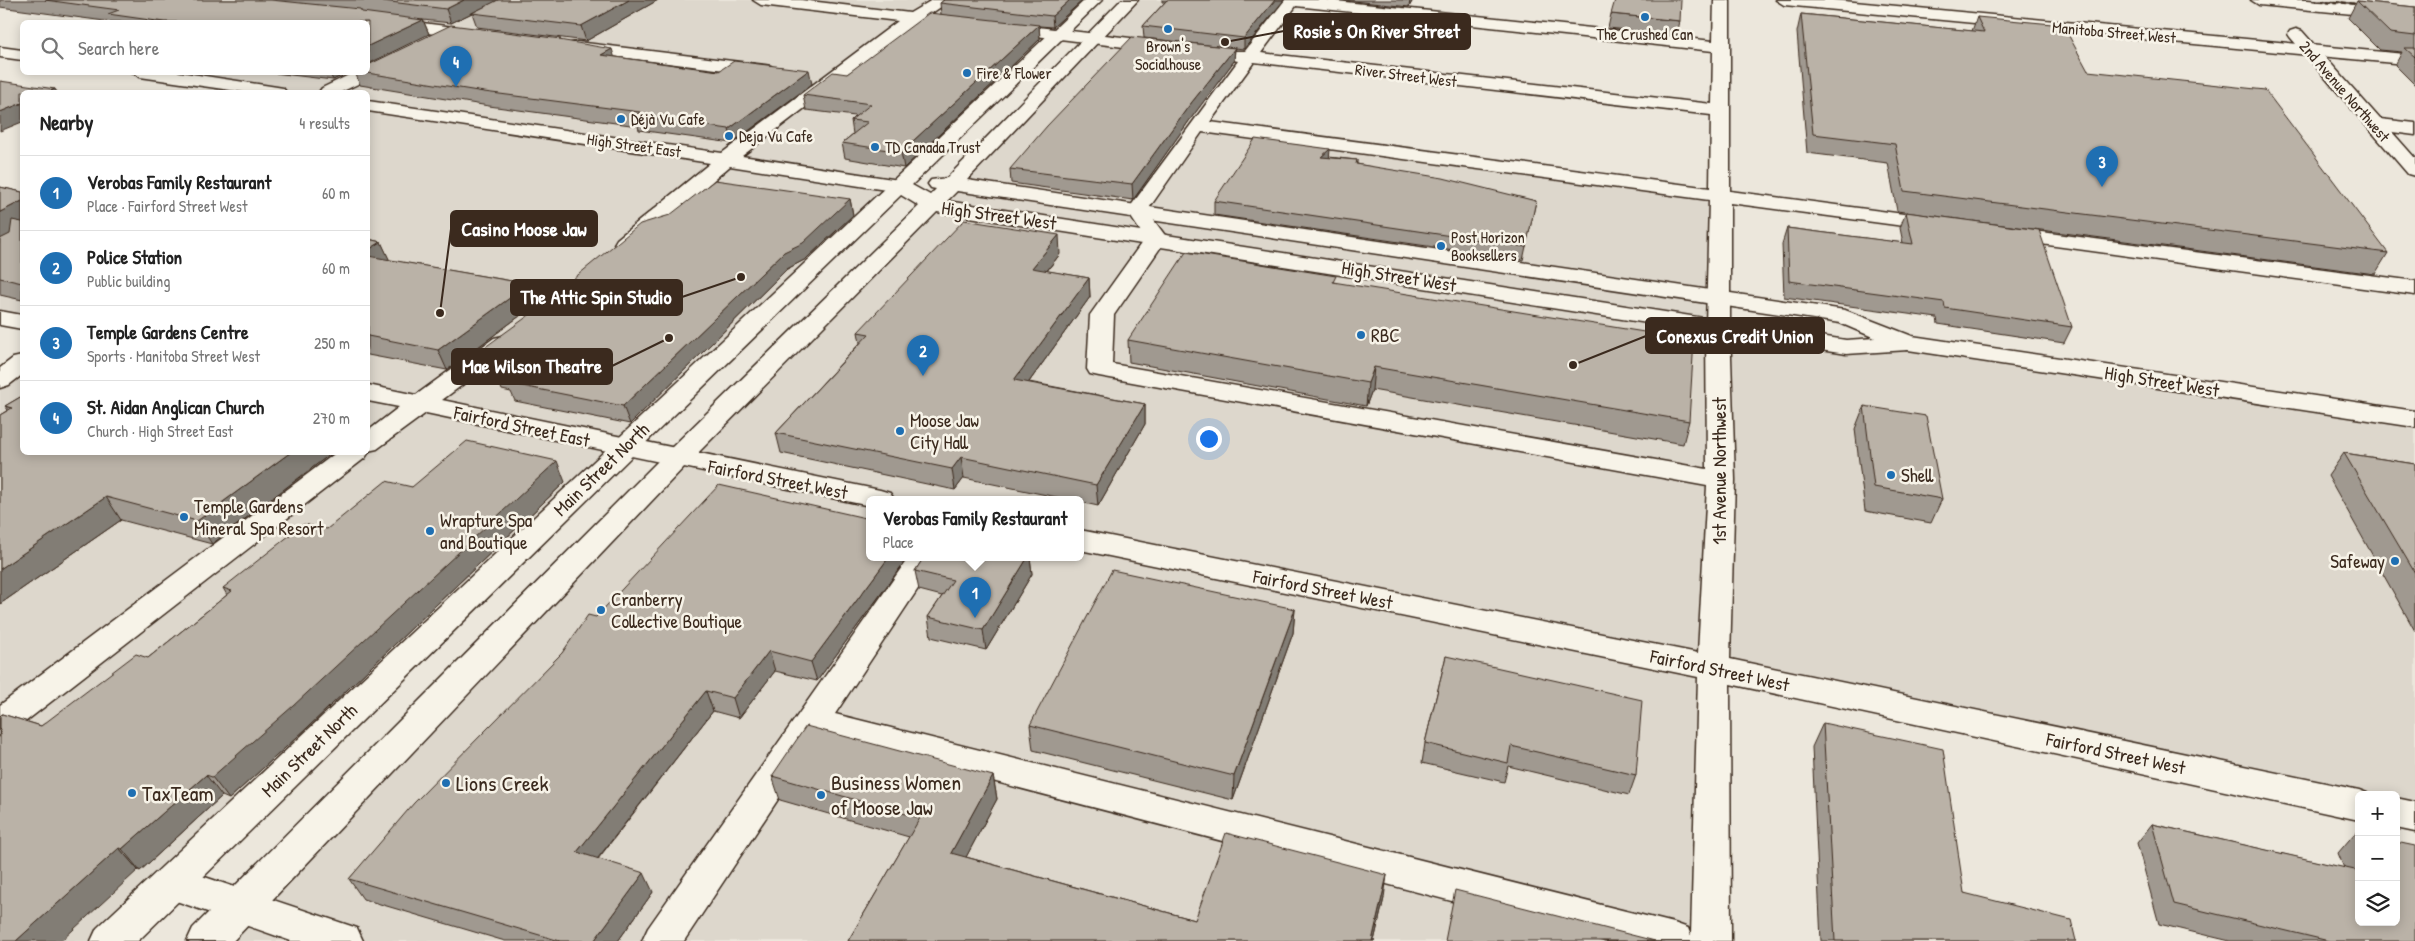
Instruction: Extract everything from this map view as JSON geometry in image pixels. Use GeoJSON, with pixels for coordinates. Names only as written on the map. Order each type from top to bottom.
{"type":"FeatureCollection","features":[{"type":"Feature","properties":{"kind":"main road"},"geometry":{"type":"LineString","coordinates":[[761,0],[970,24]]}},
{"type":"Feature","properties":{"kind":"main road"},"geometry":{"type":"LineString","coordinates":[[608,259],[823,77],[912,18],[943,0]]}},
{"type":"Feature","properties":{"kind":"main road","name":"Main Street North"},"geometry":{"type":"LineString","coordinates":[[111,941],[1094,0]]}},
{"type":"Feature","properties":{"kind":"main road"},"geometry":{"type":"LineString","coordinates":[[207,941],[676,459],[932,205],[1130,0]]}},
{"type":"Feature","properties":{"kind":"main road"},"geometry":{"type":"LineString","coordinates":[[1721,480],[1099,369],[1102,315],[1156,238],[1137,211],[1197,126],[1293,0],[1722,47]]}},
{"type":"Feature","properties":{"kind":"main road","name":"1st Avenue Northwest"},"geometry":{"type":"LineString","coordinates":[[1711,941],[1714,668],[1721,480],[1718,327],[1722,0]]}},
{"type":"Feature","properties":{"kind":"main road","name":"Manitoba Street West"},"geometry":{"type":"LineString","coordinates":[[1784,0],[2415,60]]}},
{"type":"Feature","properties":{"kind":"main road","name":"Manitoba Street West"},"geometry":{"type":"LineString","coordinates":[[1924,0],[2415,46]]}},
{"type":"Feature","properties":{"kind":"main road"},"geometry":{"type":"LineString","coordinates":[[2259,0],[2415,15]]}},
{"type":"Feature","properties":{"kind":"main road"},"geometry":{"type":"LineString","coordinates":[[425,45],[475,20]]}},
{"type":"Feature","properties":{"kind":"main road"},"geometry":{"type":"LineString","coordinates":[[374,21],[490,36]]}},
{"type":"Feature","properties":{"kind":"main road"},"geometry":{"type":"LineString","coordinates":[[989,26],[1181,48]]}},
{"type":"Feature","properties":{"kind":"main road","name":"2nd Avenue Northwest"},"geometry":{"type":"LineString","coordinates":[[2296,34],[2415,170]]}},
{"type":"Feature","properties":{"kind":"main road"},"geometry":{"type":"LineString","coordinates":[[559,45],[784,72]]}},
{"type":"Feature","properties":{"kind":"main road"},"geometry":{"type":"LineString","coordinates":[[0,52],[20,55]]}},
{"type":"Feature","properties":{"kind":"main road"},"geometry":{"type":"LineString","coordinates":[[370,71],[407,53]]}},
{"type":"Feature","properties":{"kind":"main road","name":"River Street West"},"geometry":{"type":"LineString","coordinates":[[1220,53],[1721,111]]}},
{"type":"Feature","properties":{"kind":"main road"},"geometry":{"type":"LineString","coordinates":[[161,75],[264,90]]}},
{"type":"Feature","properties":{"kind":"main road"},"geometry":{"type":"LineString","coordinates":[[332,90],[362,75]]}},
{"type":"Feature","properties":{"kind":"main road","name":"High Street East"},"geometry":{"type":"LineString","coordinates":[[370,106],[728,158],[899,186]]}},
{"type":"Feature","properties":{"kind":"main road"},"geometry":{"type":"LineString","coordinates":[[2375,124],[2415,128]]}},
{"type":"Feature","properties":{"kind":"main road"},"geometry":{"type":"LineString","coordinates":[[1197,126],[2415,288]]}},
{"type":"Feature","properties":{"kind":"main road","name":"High Street West"},"geometry":{"type":"LineString","coordinates":[[899,186],[952,184],[1845,317],[1908,344]]}},
{"type":"Feature","properties":{"kind":"main road","name":"High Street West"},"geometry":{"type":"LineString","coordinates":[[899,186],[932,205],[1156,238],[1846,347],[1908,344],[2415,420]]}},
{"type":"Feature","properties":{"kind":"main road"},"geometry":{"type":"LineString","coordinates":[[0,318],[20,322]]}},
{"type":"Feature","properties":{"kind":"main road"},"geometry":{"type":"LineString","coordinates":[[370,441],[517,333]]}},
{"type":"Feature","properties":{"kind":"main road"},"geometry":{"type":"LineString","coordinates":[[0,380],[20,365]]}},
{"type":"Feature","properties":{"kind":"main road","name":"Fairford Street East"},"geometry":{"type":"LineString","coordinates":[[370,393],[676,459]]}},
{"type":"Feature","properties":{"kind":"main road"},"geometry":{"type":"LineString","coordinates":[[0,723],[351,455]]}},
{"type":"Feature","properties":{"kind":"main road","name":"Fairford Street West"},"geometry":{"type":"LineString","coordinates":[[676,459],[866,496]]}},
{"type":"Feature","properties":{"kind":"main road","name":"Fairford Street West"},"geometry":{"type":"LineString","coordinates":[[1084,541],[1714,668],[2355,804]]}},
{"type":"Feature","properties":{"kind":"main road"},"geometry":{"type":"LineString","coordinates":[[662,941],[921,561]]}},
{"type":"Feature","properties":{"kind":"main road"},"geometry":{"type":"LineString","coordinates":[[812,721],[1674,941]]}},
{"type":"Feature","properties":{"kind":"main road"},"geometry":{"type":"LineString","coordinates":[[2400,814],[2415,817]]}},
{"type":"Feature","properties":{"kind":"main road"},"geometry":{"type":"LineString","coordinates":[[172,883],[343,941]]}},
{"type":"Feature","properties":{"kind":"shaded area"},"geometry":{"type":"Polygon","coordinates":[[[374,0],[1094,0],[111,941],[0,941],[0,380],[20,365],[20,455],[370,455],[370,90],[263,90],[194,80],[205,75],[370,75],[369,20],[374,0]]]}},
{"type":"Feature","properties":{"kind":"shaded area"},"geometry":{"type":"Polygon","coordinates":[[[1130,0],[1293,0],[1197,125],[1720,195],[1718,327],[1846,347],[1908,343],[2415,419],[2415,817],[2400,814],[2400,791],[2355,791],[2355,794],[1715,668],[1711,941],[207,941],[1130,0]]]}},
{"type":"Feature","properties":{"kind":"shaded area"},"geometry":{"type":"Polygon","coordinates":[[[20,245],[20,322],[0,318],[0,255],[20,245]]]}},
{"type":"Feature","properties":{"kind":"building"},"geometry":{"type":"Polygon","coordinates":[[[45,0],[271,0],[360,9],[362,12],[423,20],[370,45],[370,20],[150,20],[108,14],[119,10],[45,0]]]}},
{"type":"Feature","properties":{"kind":"building"},"geometry":{"type":"Polygon","coordinates":[[[375,0],[464,0],[446,9],[375,0]]]}},
{"type":"Feature","properties":{"kind":"building"},"geometry":{"type":"Polygon","coordinates":[[[498,0],[629,0],[581,26],[472,13],[498,0]]]}},
{"type":"Feature","properties":{"kind":"building"},"geometry":{"type":"Polygon","coordinates":[[[944,0],[1070,0],[1052,16],[940,3],[944,0]]]}},
{"type":"Feature","properties":{"kind":"building"},"geometry":{"type":"Polygon","coordinates":[[[1167,0],[1275,0],[1244,38],[1143,26],[1167,0]]]}},
{"type":"Feature","properties":{"kind":"building"},"geometry":{"type":"Polygon","coordinates":[[[1615,0],[1681,0],[1680,21],[1611,14],[1615,0]]]}},
{"type":"Feature","properties":{"kind":"building"},"geometry":{"type":"Polygon","coordinates":[[[2357,1],[2415,7],[2415,36],[2390,33],[2357,1]]]}},
{"type":"Feature","properties":{"kind":"building"},"geometry":{"type":"Polygon","coordinates":[[[929,13],[1039,25],[901,152],[842,143],[868,122],[851,120],[871,104],[803,95],[833,72],[847,74],[929,13]]]}},
{"type":"Feature","properties":{"kind":"building"},"geometry":{"type":"Polygon","coordinates":[[[1801,14],[1984,32],[1977,17],[2063,25],[2088,71],[2265,90],[2388,253],[1904,191],[1895,144],[1813,134],[1801,14]]]}},
{"type":"Feature","properties":{"kind":"building"},"geometry":{"type":"Polygon","coordinates":[[[451,25],[561,39],[559,40],[612,49],[601,55],[719,71],[734,61],[809,70],[729,129],[635,116],[640,112],[484,92],[370,73],[370,64],[451,25]]]}},
{"type":"Feature","properties":{"kind":"building"},"geometry":{"type":"Polygon","coordinates":[[[1132,37],[1235,48],[1188,107],[1132,184],[1010,169],[1047,126],[1132,37]]]}},
{"type":"Feature","properties":{"kind":"building"},"geometry":{"type":"Polygon","coordinates":[[[2405,48],[2415,48],[2415,57],[2405,48]]]}},
{"type":"Feature","properties":{"kind":"building"},"geometry":{"type":"Polygon","coordinates":[[[0,81],[55,89],[20,90],[20,104],[0,112],[0,81]]]}},
{"type":"Feature","properties":{"kind":"building"},"geometry":{"type":"Polygon","coordinates":[[[1255,139],[1330,149],[1321,157],[1357,160],[1356,164],[1443,178],[1536,201],[1526,247],[1214,201],[1255,139]]]}},
{"type":"Feature","properties":{"kind":"building"},"geometry":{"type":"Polygon","coordinates":[[[715,180],[850,199],[803,243],[784,252],[623,406],[507,383],[516,376],[495,372],[507,366],[470,358],[528,316],[640,224],[670,215],[715,180]]]}},
{"type":"Feature","properties":{"kind":"building"},"geometry":{"type":"Polygon","coordinates":[[[0,187],[20,192],[20,202],[0,212],[0,187]]]}},
{"type":"Feature","properties":{"kind":"building"},"geometry":{"type":"Polygon","coordinates":[[[1906,212],[2039,230],[2072,327],[1945,308],[1944,302],[1789,281],[1787,228],[1913,244],[1906,212]]]}},
{"type":"Feature","properties":{"kind":"building"},"geometry":{"type":"Polygon","coordinates":[[[12,220],[20,222],[20,283],[0,278],[0,239],[10,234],[12,220]]]}},
{"type":"Feature","properties":{"kind":"building"},"geometry":{"type":"Polygon","coordinates":[[[964,220],[1059,235],[1032,268],[1089,278],[1014,380],[1145,404],[1096,485],[961,457],[952,469],[776,433],[869,334],[858,332],[964,220]]]}},
{"type":"Feature","properties":{"kind":"building"},"geometry":{"type":"Polygon","coordinates":[[[370,239],[381,242],[370,249],[370,239]]]}},
{"type":"Feature","properties":{"kind":"building"},"geometry":{"type":"Polygon","coordinates":[[[1186,252],[1336,276],[1333,282],[1694,340],[1689,421],[1374,367],[1368,383],[1128,340],[1186,252]]]}},
{"type":"Feature","properties":{"kind":"building"},"geometry":{"type":"Polygon","coordinates":[[[370,256],[529,284],[438,350],[370,336],[370,256]]]}},
{"type":"Feature","properties":{"kind":"building","name":"Temple Gardens Mineral Spa Resort"},"geometry":{"type":"Polygon","coordinates":[[[20,397],[20,455],[287,455],[197,521],[106,497],[0,569],[0,415],[12,408],[5,406],[20,397]]]}},
{"type":"Feature","properties":{"kind":"building"},"geometry":{"type":"Polygon","coordinates":[[[1864,406],[1926,416],[1942,499],[1874,487],[1864,406]]]}},
{"type":"Feature","properties":{"kind":"building"},"geometry":{"type":"Polygon","coordinates":[[[467,441],[557,461],[293,706],[212,777],[206,775],[122,849],[119,848],[16,941],[0,941],[0,716],[2,714],[41,726],[136,654],[148,658],[232,591],[223,588],[304,524],[327,529],[386,481],[412,487],[467,441]]]}},
{"type":"Feature","properties":{"kind":"building"},"geometry":{"type":"Polygon","coordinates":[[[2344,453],[2415,464],[2415,573],[2344,453]]]}},
{"type":"Feature","properties":{"kind":"building"},"geometry":{"type":"Polygon","coordinates":[[[719,485],[866,518],[866,561],[886,561],[811,662],[769,651],[733,698],[706,691],[577,852],[644,873],[594,941],[560,941],[349,879],[414,803],[562,653],[588,615],[596,617],[719,485]]]}},
{"type":"Feature","properties":{"kind":"building"},"geometry":{"type":"Polygon","coordinates":[[[921,561],[1026,561],[983,630],[928,617],[953,580],[915,571],[921,561]]]}},
{"type":"Feature","properties":{"kind":"building"},"geometry":{"type":"Polygon","coordinates":[[[1112,570],[1295,609],[1234,776],[1030,725],[1112,570]]]}},
{"type":"Feature","properties":{"kind":"building"},"geometry":{"type":"Polygon","coordinates":[[[1446,656],[1642,700],[1636,775],[1511,746],[1508,763],[1425,743],[1446,656]]]}},
{"type":"Feature","properties":{"kind":"building"},"geometry":{"type":"Polygon","coordinates":[[[1823,723],[1943,749],[1964,893],[2071,920],[2076,941],[1835,941],[1823,723]]]}},
{"type":"Feature","properties":{"kind":"building"},"geometry":{"type":"Polygon","coordinates":[[[806,726],[993,776],[951,853],[1195,920],[1226,833],[1387,875],[1372,941],[848,941],[920,818],[772,776],[806,726]]]}},
{"type":"Feature","properties":{"kind":"building"},"geometry":{"type":"Polygon","coordinates":[[[2152,824],[2355,870],[2355,926],[2400,926],[2400,843],[2415,846],[2415,941],[2329,941],[2174,904],[2152,824]]]}},
{"type":"Feature","properties":{"kind":"building"},"geometry":{"type":"Polygon","coordinates":[[[1455,890],[1655,941],[1445,941],[1455,890]]]}},
{"type":"Feature","properties":{"kind":"railway"},"geometry":{"type":"LineString","coordinates":[[2312,0],[2370,5]]}},
{"type":"Feature","properties":{"kind":"place","name":"The Crushed Can"},"geometry":{"type":"Point","coordinates":[1645,17]}},
{"type":"Feature","properties":{"kind":"place","name":"Brown's Socialhouse"},"geometry":{"type":"Point","coordinates":[1168,29]}},
{"type":"Feature","properties":{"kind":"place","name":"Rosie's On River Street"},"geometry":{"type":"Point","coordinates":[1225,42]}},
{"type":"Feature","properties":{"kind":"place","name":"Fire & Flower"},"geometry":{"type":"Point","coordinates":[967,73]}},
{"type":"Feature","properties":{"kind":"place","name":"St. Aidan Anglican Church"},"geometry":{"type":"Point","coordinates":[456,87]}},
{"type":"Feature","properties":{"kind":"place","name":"Déjà Vu Cafe"},"geometry":{"type":"Point","coordinates":[621,119]}},
{"type":"Feature","properties":{"kind":"place","name":"Deja Vu Cafe"},"geometry":{"type":"Point","coordinates":[729,136]}},
{"type":"Feature","properties":{"kind":"place","name":"TD Canada Trust"},"geometry":{"type":"Point","coordinates":[875,147]}},
{"type":"Feature","properties":{"kind":"place","name":"Temple Gardens Centre"},"geometry":{"type":"Point","coordinates":[2102,187]}},
{"type":"Feature","properties":{"kind":"place","name":"Post Horizon Booksellers"},"geometry":{"type":"Point","coordinates":[1441,246]}},
{"type":"Feature","properties":{"kind":"place","name":"The Attic Spin Studio"},"geometry":{"type":"Point","coordinates":[741,277]}},
{"type":"Feature","properties":{"kind":"place","name":"Casino Moose Jaw"},"geometry":{"type":"Point","coordinates":[440,313]}},
{"type":"Feature","properties":{"kind":"place","name":"RBC"},"geometry":{"type":"Point","coordinates":[1361,335]}},
{"type":"Feature","properties":{"kind":"place","name":"Mae Wilson Theatre"},"geometry":{"type":"Point","coordinates":[669,338]}},
{"type":"Feature","properties":{"kind":"place","name":"Conexus Credit Union"},"geometry":{"type":"Point","coordinates":[1573,365]}},
{"type":"Feature","properties":{"kind":"place","name":"Police Station"},"geometry":{"type":"Point","coordinates":[923,376]}},
{"type":"Feature","properties":{"kind":"place","name":"Moose Jaw City Hall"},"geometry":{"type":"Point","coordinates":[900,431]}},
{"type":"Feature","properties":{"kind":"place","name":"Shell"},"geometry":{"type":"Point","coordinates":[1891,475]}},
{"type":"Feature","properties":{"kind":"place","name":"Temple Gardens Mineral Spa Resort"},"geometry":{"type":"Point","coordinates":[184,517]}},
{"type":"Feature","properties":{"kind":"place","name":"Wrapture Spa and Boutique"},"geometry":{"type":"Point","coordinates":[430,531]}},
{"type":"Feature","properties":{"kind":"place","name":"Safeway"},"geometry":{"type":"Point","coordinates":[2395,561]}},
{"type":"Feature","properties":{"kind":"place","name":"Cranberry Collective Boutique"},"geometry":{"type":"Point","coordinates":[601,610]}},
{"type":"Feature","properties":{"kind":"place","name":"Verobas Family Restaurant"},"geometry":{"type":"Point","coordinates":[975,618]}},
{"type":"Feature","properties":{"kind":"place","name":"Lions Creek"},"geometry":{"type":"Point","coordinates":[446,783]}},
{"type":"Feature","properties":{"kind":"place","name":"TaxTeam"},"geometry":{"type":"Point","coordinates":[132,793]}},
{"type":"Feature","properties":{"kind":"place","name":"Business Women of Moose Jaw"},"geometry":{"type":"Point","coordinates":[821,795]}}]}
